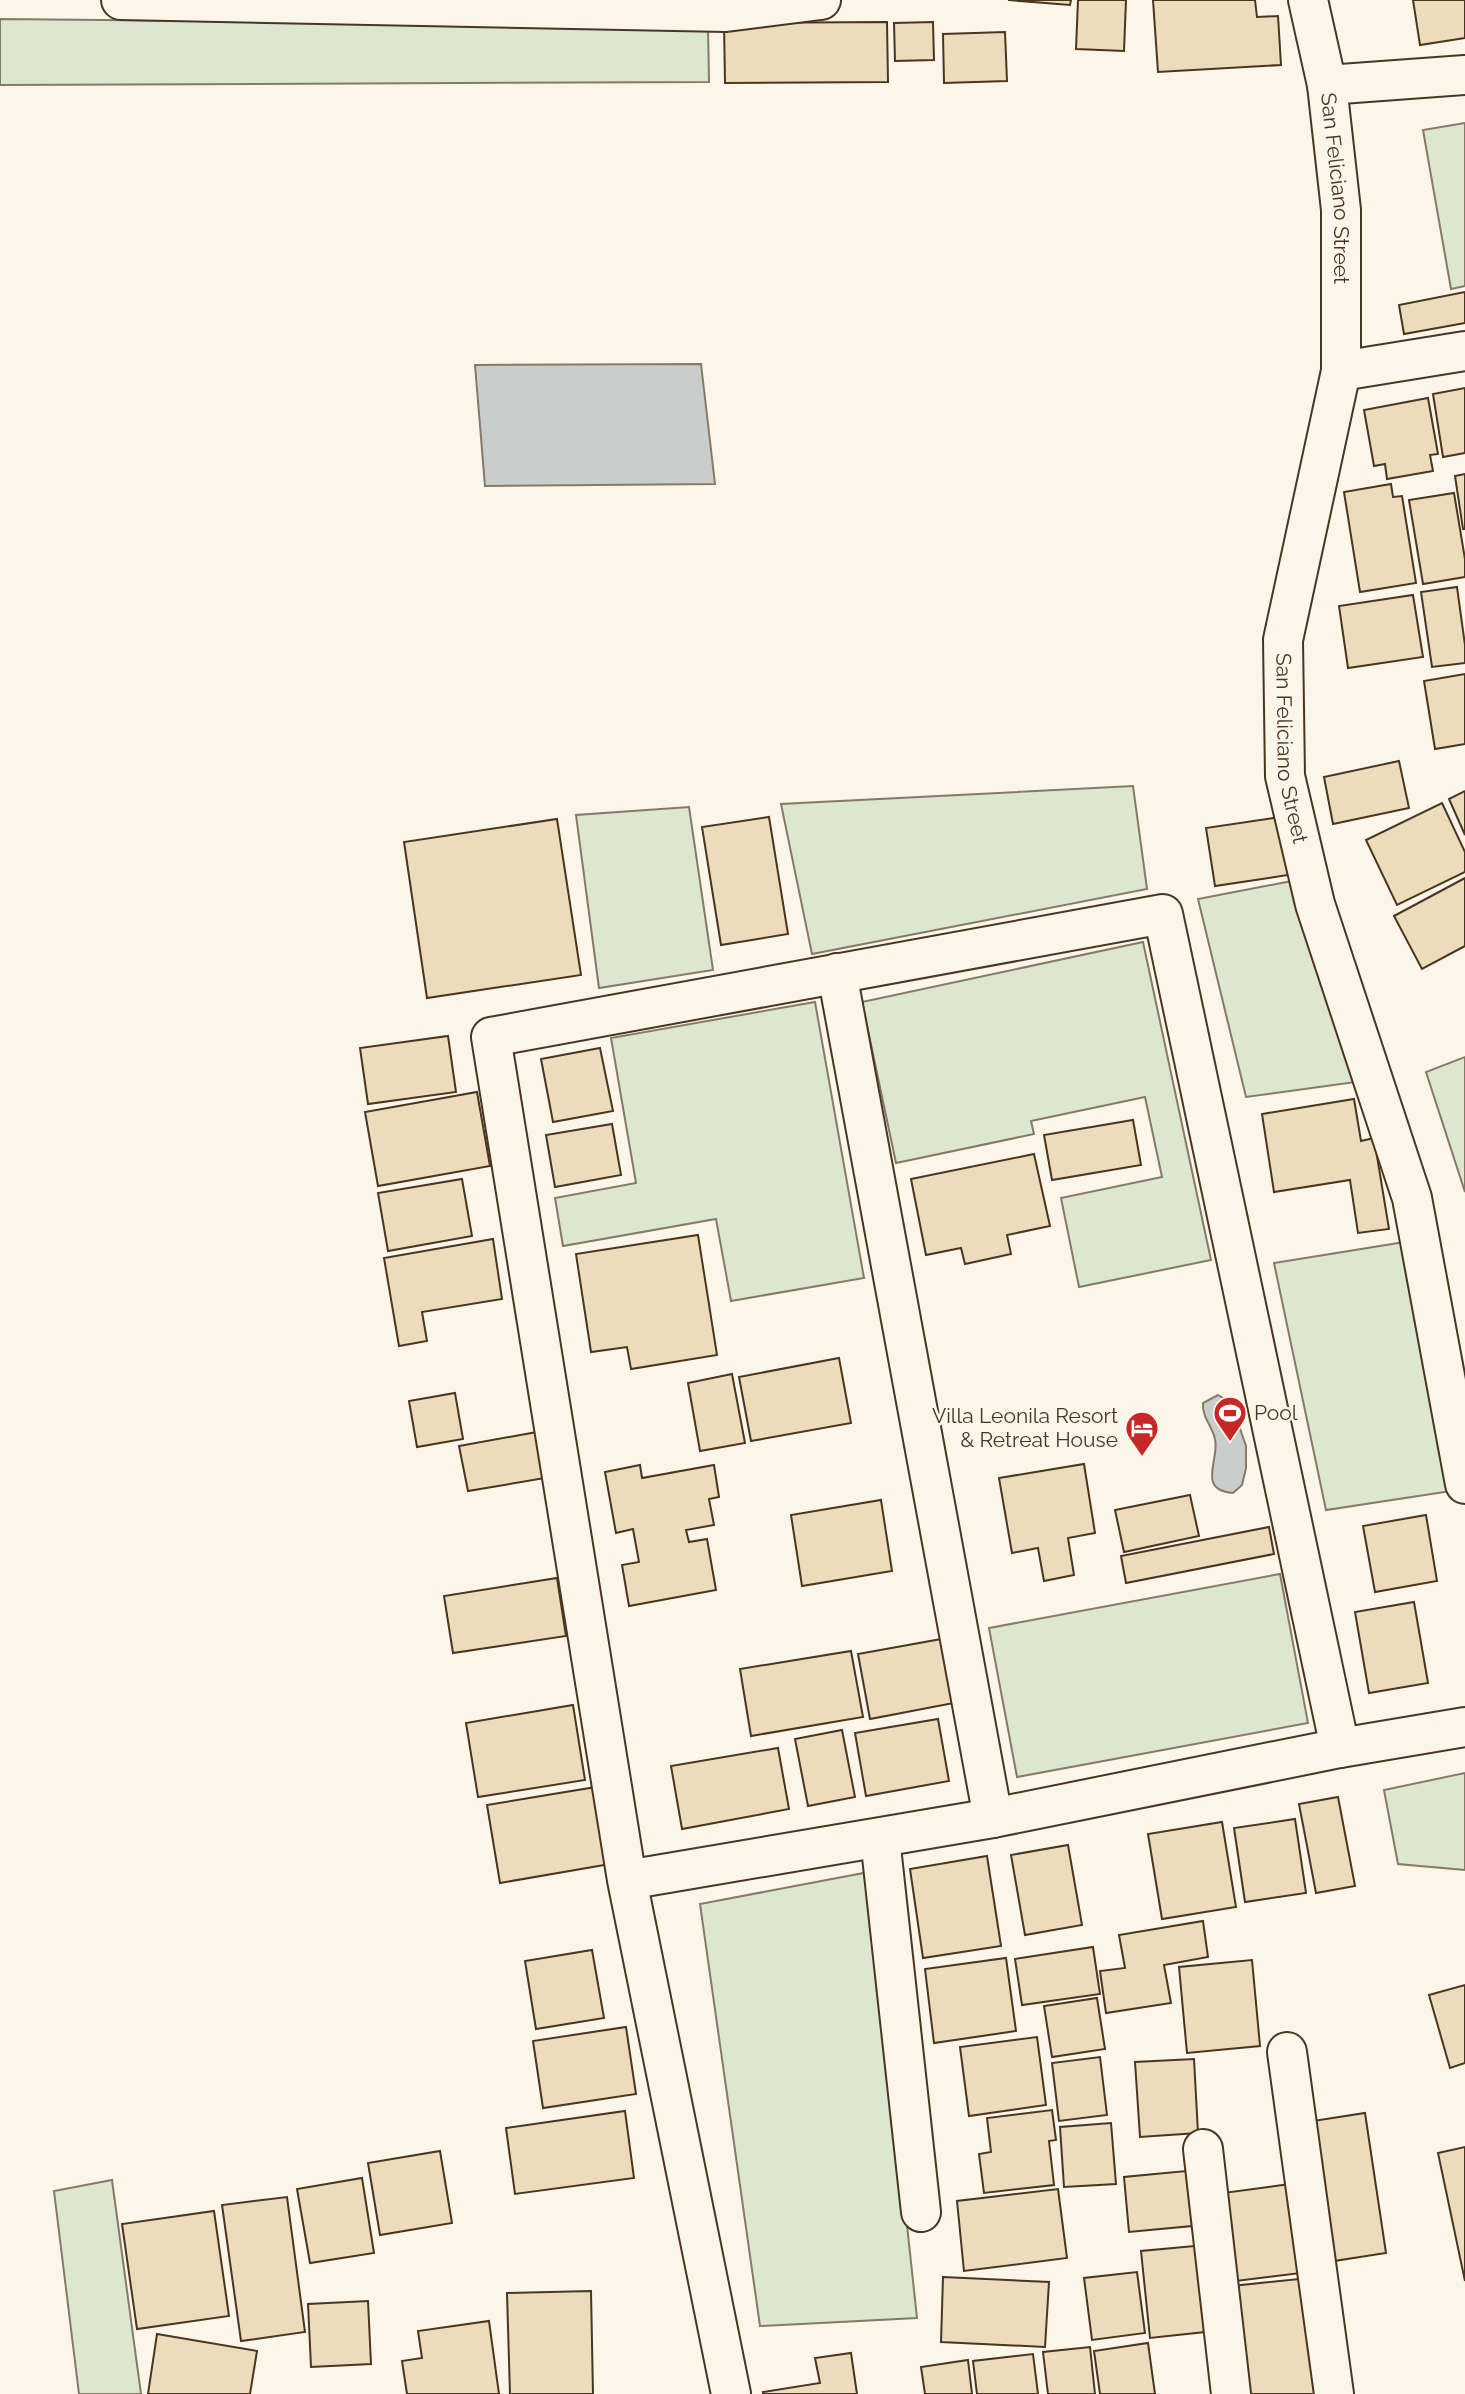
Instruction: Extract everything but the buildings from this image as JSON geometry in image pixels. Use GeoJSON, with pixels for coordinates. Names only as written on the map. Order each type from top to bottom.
{"type":"FeatureCollection","features":[{"type":"Feature","properties":{"kind":"street"},"geometry":{"type":"LineString","coordinates":[[121,0],[726,12],[821,0]]}},
{"type":"Feature","properties":{"kind":"street","name":"San Feliciano Street"},"geometry":{"type":"LineString","coordinates":[[1308,0],[1327,85],[1341,210],[1340,371],[1283,640],[1284,776],[1315,904],[1412,1198],[1465,1484]]}},
{"type":"Feature","properties":{"kind":"street"},"geometry":{"type":"LineString","coordinates":[[1327,85],[1465,75]]}},
{"type":"Feature","properties":{"kind":"street"},"geometry":{"type":"LineString","coordinates":[[1340,371],[1465,351]]}},
{"type":"Feature","properties":{"kind":"street"},"geometry":{"type":"LineString","coordinates":[[731,2394],[627,1880],[491,1037],[1163,914],[1340,1748]]}},
{"type":"Feature","properties":{"kind":"street"},"geometry":{"type":"LineString","coordinates":[[837,973],[993,1818]]}},
{"type":"Feature","properties":{"kind":"street"},"geometry":{"type":"LineString","coordinates":[[627,1880],[993,1818],[1340,1748],[1465,1727]]}},
{"type":"Feature","properties":{"kind":"street"},"geometry":{"type":"LineString","coordinates":[[880,1838],[921,2212]]}},
{"type":"Feature","properties":{"kind":"street"},"geometry":{"type":"LineString","coordinates":[[1287,2052],[1334,2394]]}},
{"type":"Feature","properties":{"kind":"street"},"geometry":{"type":"LineString","coordinates":[[1203,2149],[1231,2394]]}},
{"type":"Feature","properties":{"kind":"green space"},"geometry":{"type":"Polygon","coordinates":[[[0,19],[708,26],[709,82],[0,85],[0,19]]]}},
{"type":"Feature","properties":{"kind":"green space"},"geometry":{"type":"Polygon","coordinates":[[[1465,123],[1465,286],[1451,289],[1423,130],[1465,123]]]}},
{"type":"Feature","properties":{"kind":"green space"},"geometry":{"type":"Polygon","coordinates":[[[1133,786],[1147,889],[812,954],[781,804],[1133,786]]]}},
{"type":"Feature","properties":{"kind":"green space"},"geometry":{"type":"Polygon","coordinates":[[[689,807],[713,970],[599,988],[576,815],[689,807]]]}},
{"type":"Feature","properties":{"kind":"green space"},"geometry":{"type":"Polygon","coordinates":[[[1297,880],[1363,1081],[1246,1097],[1198,899],[1297,880]]]}},
{"type":"Feature","properties":{"kind":"green space"},"geometry":{"type":"Polygon","coordinates":[[[1143,942],[1211,1260],[1079,1287],[1061,1198],[1162,1177],[1145,1097],[1031,1121],[1034,1134],[896,1163],[862,1002],[1143,942]]]}},
{"type":"Feature","properties":{"kind":"green space"},"geometry":{"type":"Polygon","coordinates":[[[815,1002],[864,1278],[731,1301],[716,1219],[563,1246],[555,1198],[636,1183],[611,1038],[815,1002]]]}},
{"type":"Feature","properties":{"kind":"green space"},"geometry":{"type":"Polygon","coordinates":[[[1465,1057],[1465,1192],[1426,1072],[1465,1057]]]}},
{"type":"Feature","properties":{"kind":"green space"},"geometry":{"type":"Polygon","coordinates":[[[1411,1241],[1458,1490],[1326,1510],[1274,1263],[1411,1241]]]}},
{"type":"Feature","properties":{"kind":"green space"},"geometry":{"type":"Polygon","coordinates":[[[1280,1574],[1308,1723],[1017,1777],[989,1628],[1280,1574]]]}},
{"type":"Feature","properties":{"kind":"green space"},"geometry":{"type":"Polygon","coordinates":[[[1465,1773],[1465,1870],[1398,1864],[1384,1790],[1465,1773]]]}},
{"type":"Feature","properties":{"kind":"green space"},"geometry":{"type":"Polygon","coordinates":[[[869,1872],[917,2318],[760,2326],[700,1904],[869,1872]]]}},
{"type":"Feature","properties":{"kind":"green space"},"geometry":{"type":"Polygon","coordinates":[[[112,2180],[141,2394],[79,2394],[54,2191],[112,2180]]]}},
{"type":"Feature","properties":{"kind":"shaded area"},"geometry":{"type":"Polygon","coordinates":[[[701,364],[715,484],[485,486],[475,365],[701,364]]]}},
{"type":"Feature","properties":{"kind":"shaded area","name":"Pool"},"geometry":{"type":"Polygon","coordinates":[[[1218,1395],[1231,1403],[1246,1446],[1246,1468],[1242,1485],[1233,1493],[1222,1491],[1212,1480],[1216,1447],[1203,1403],[1218,1395]]]}},
{"type":"Feature","properties":{"kind":"place","name":"Pool"},"geometry":{"type":"Point","coordinates":[1230,1443]}},
{"type":"Feature","properties":{"kind":"place","name":"Villa Leonila Resort & Retreat House"},"geometry":{"type":"Point","coordinates":[1142,1458]}}]}
